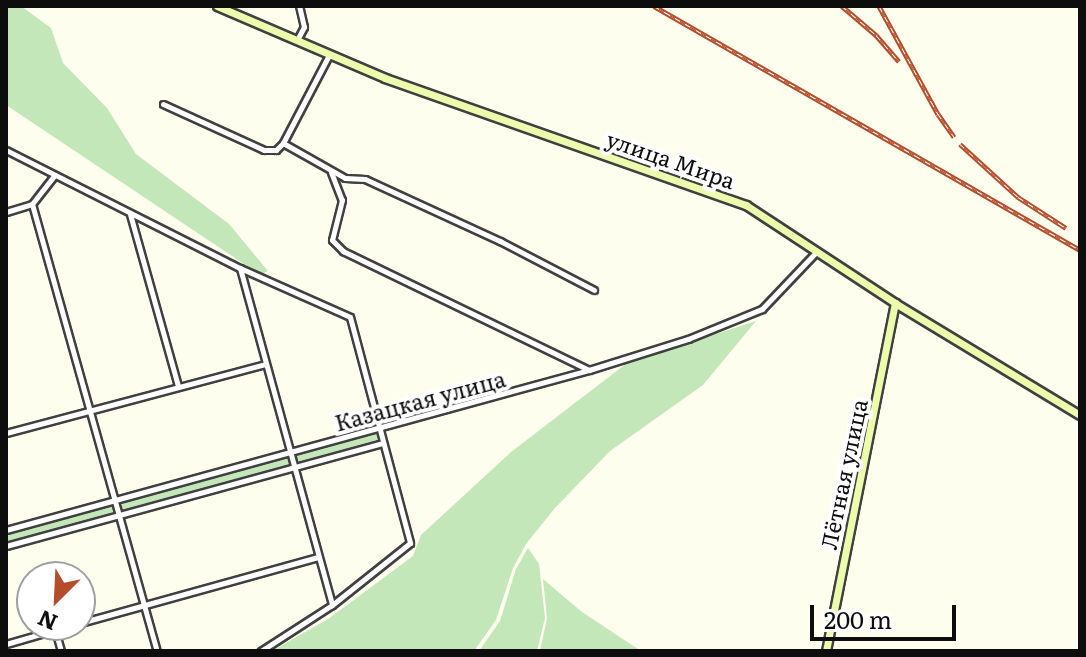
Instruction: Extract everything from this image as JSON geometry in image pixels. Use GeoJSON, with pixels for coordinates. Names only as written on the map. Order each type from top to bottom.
{"type":"FeatureCollection","features":[{"type":"Feature","properties":{"kind":"main road","name":"улица Мира"},"geometry":{"type":"LineString","coordinates":[[217,6],[434,96],[746,205],[895,303],[1080,415]]}},
{"type":"Feature","properties":{"kind":"main road","name":"Лётная улица"},"geometry":{"type":"LineString","coordinates":[[826,651],[895,303]]}},
{"type":"Feature","properties":{"kind":"street"},"geometry":{"type":"LineString","coordinates":[[297,40],[304,27],[299,6]]}},
{"type":"Feature","properties":{"kind":"street"},"geometry":{"type":"LineString","coordinates":[[163,104],[264,150],[276,150],[283,143],[329,55]]}},
{"type":"Feature","properties":{"kind":"street"},"geometry":{"type":"LineString","coordinates":[[283,143],[345,178],[365,179],[500,241],[594,290]]}},
{"type":"Feature","properties":{"kind":"street"},"geometry":{"type":"LineString","coordinates":[[6,150],[240,268],[350,317],[410,543],[332,605],[261,651]]}},
{"type":"Feature","properties":{"kind":"street"},"geometry":{"type":"LineString","coordinates":[[331,171],[342,200],[332,240],[343,251],[589,370]]}},
{"type":"Feature","properties":{"kind":"street"},"geometry":{"type":"LineString","coordinates":[[6,212],[32,204],[54,175]]}},
{"type":"Feature","properties":{"kind":"street"},"geometry":{"type":"LineString","coordinates":[[32,204],[157,651]]}},
{"type":"Feature","properties":{"kind":"street"},"geometry":{"type":"LineString","coordinates":[[130,212],[178,386]]}},
{"type":"Feature","properties":{"kind":"street","name":"Казацкая улица"},"geometry":{"type":"LineString","coordinates":[[6,530],[589,370],[688,339],[762,309],[817,251]]}},
{"type":"Feature","properties":{"kind":"street"},"geometry":{"type":"LineString","coordinates":[[240,268],[332,605]]}},
{"type":"Feature","properties":{"kind":"street"},"geometry":{"type":"LineString","coordinates":[[6,433],[265,364]]}},
{"type":"Feature","properties":{"kind":"street","name":"Казацкая улица"},"geometry":{"type":"LineString","coordinates":[[6,546],[383,443]]}},
{"type":"Feature","properties":{"kind":"street"},"geometry":{"type":"LineString","coordinates":[[96,618],[319,557]]}},
{"type":"Feature","properties":{"kind":"green space"},"geometry":{"type":"Polygon","coordinates":[[[6,6],[21,6],[51,28],[63,63],[107,108],[136,154],[229,224],[268,271],[262,274],[244,264],[6,105],[6,6]]]}},
{"type":"Feature","properties":{"kind":"green space"},"geometry":{"type":"Polygon","coordinates":[[[756,321],[703,385],[610,451],[555,508],[526,544],[513,568],[496,620],[474,651],[272,651],[328,619],[413,556],[421,535],[511,452],[627,363],[756,321]]]}},
{"type":"Feature","properties":{"kind":"green space"},"geometry":{"type":"Polygon","coordinates":[[[379,434],[380,439],[301,462],[295,459],[299,453],[379,434]]]}},
{"type":"Feature","properties":{"kind":"green space"},"geometry":{"type":"Polygon","coordinates":[[[289,457],[289,465],[125,511],[119,509],[126,500],[289,457]]]}},
{"type":"Feature","properties":{"kind":"green space"},"geometry":{"type":"Polygon","coordinates":[[[108,505],[114,508],[111,515],[6,544],[6,534],[108,505]]]}},
{"type":"Feature","properties":{"kind":"green space"},"geometry":{"type":"Polygon","coordinates":[[[528,548],[539,564],[545,618],[537,651],[479,651],[500,621],[516,569],[528,548]]]}},
{"type":"Feature","properties":{"kind":"green space"},"geometry":{"type":"Polygon","coordinates":[[[543,579],[582,612],[641,651],[540,651],[547,618],[543,579]]]}},
{"type":"Feature","properties":{"kind":"railway"},"geometry":{"type":"LineString","coordinates":[[654,6],[1080,250]]}},
{"type":"Feature","properties":{"kind":"railway"},"geometry":{"type":"LineString","coordinates":[[842,6],[876,35],[899,61]]}},
{"type":"Feature","properties":{"kind":"railway"},"geometry":{"type":"LineString","coordinates":[[879,6],[938,114],[954,137]]}},
{"type":"Feature","properties":{"kind":"railway"},"geometry":{"type":"LineString","coordinates":[[960,144],[1018,197],[1066,228]]}}]}
